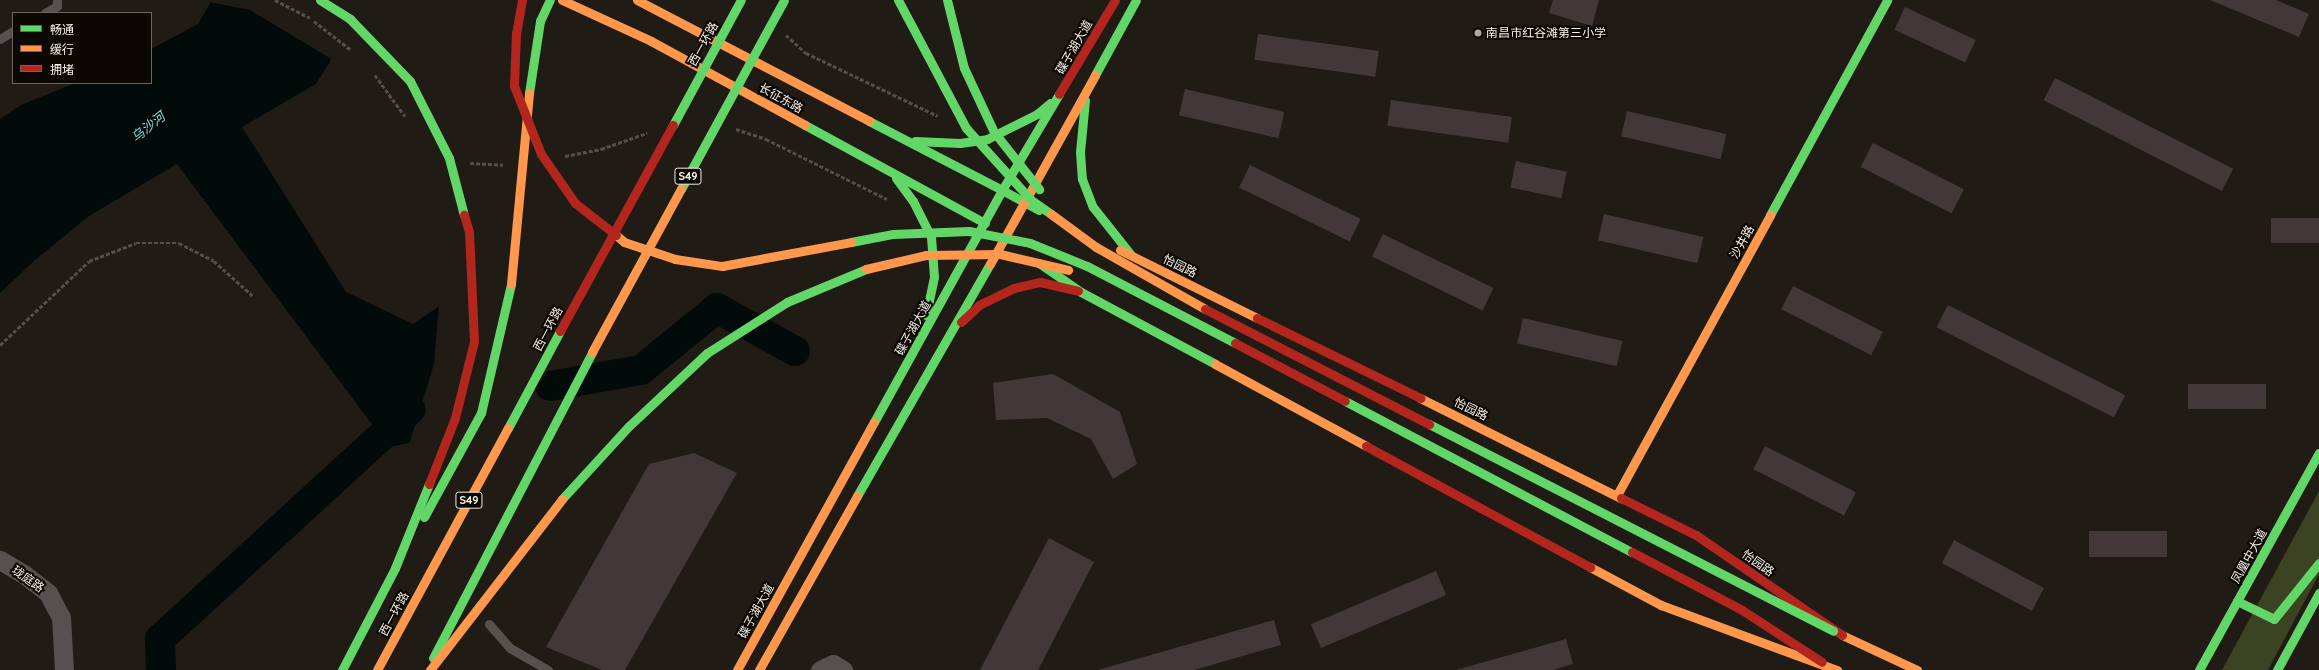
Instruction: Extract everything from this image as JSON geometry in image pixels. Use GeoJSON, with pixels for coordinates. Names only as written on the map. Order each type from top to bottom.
{"type":"FeatureCollection","features":[{"type":"Feature","properties":{"kind":"main road"},"geometry":{"type":"LineString","coordinates":[[320,0],[350,19],[410,81],[449,158],[470,232],[474,341],[455,418],[395,568]]}},
{"type":"Feature","properties":{"kind":"main road"},"geometry":{"type":"LineString","coordinates":[[522,0],[516,33],[514,86],[541,154],[575,203],[624,242],[675,259],[722,266],[893,234],[969,231],[1030,243],[1087,266],[1742,610],[1822,662],[1837,670]]}},
{"type":"Feature","properties":{"kind":"main road"},"geometry":{"type":"LineString","coordinates":[[342,670],[395,568],[481,413],[512,284],[530,89],[540,21],[550,0]]}},
{"type":"Feature","properties":{"kind":"main road","name":"长征东路"},"geometry":{"type":"LineString","coordinates":[[562,0],[651,41],[985,223]]}},
{"type":"Feature","properties":{"kind":"main road","name":"长征东路"},"geometry":{"type":"LineString","coordinates":[[637,0],[1002,190]]}},
{"type":"Feature","properties":{"kind":"main road","name":"西一环路"},"geometry":{"type":"LineString","coordinates":[[377,670],[741,0]]}},
{"type":"Feature","properties":{"kind":"main road","name":"S49"},"geometry":{"type":"LineString","coordinates":[[428,670],[592,352],[784,0]]}},
{"type":"Feature","properties":{"kind":"main road"},"geometry":{"type":"LineString","coordinates":[[898,0],[966,128],[1031,200],[1096,247],[1203,308],[1833,631]]}},
{"type":"Feature","properties":{"kind":"main road"},"geometry":{"type":"LineString","coordinates":[[947,0],[964,68],[994,132],[1046,195]]}},
{"type":"Feature","properties":{"kind":"main road","name":"碟子湖大道"},"geometry":{"type":"LineString","coordinates":[[736,670],[917,346],[1002,190],[1062,92],[1115,0]]}},
{"type":"Feature","properties":{"kind":"main road"},"geometry":{"type":"LineString","coordinates":[[759,670],[948,334],[1005,239],[1136,0]]}},
{"type":"Feature","properties":{"kind":"main road","name":"沙井路"},"geometry":{"type":"LineString","coordinates":[[1618,495],[1887,0]]}},
{"type":"Feature","properties":{"kind":"main road"},"geometry":{"type":"LineString","coordinates":[[1086,91],[1080,152],[1082,179],[1092,207],[1130,255]]}},
{"type":"Feature","properties":{"kind":"main road"},"geometry":{"type":"LineString","coordinates":[[908,140],[960,143],[987,140],[1037,114],[1062,92]]}},
{"type":"Feature","properties":{"kind":"main road"},"geometry":{"type":"LineString","coordinates":[[892,172],[914,201],[931,237],[934,277],[917,346]]}},
{"type":"Feature","properties":{"kind":"main road","name":"怡园路"},"geometry":{"type":"LineString","coordinates":[[1002,190],[1024,203],[1618,495],[1696,535],[1833,631],[1917,670]]}},
{"type":"Feature","properties":{"kind":"main road"},"geometry":{"type":"LineString","coordinates":[[985,223],[1005,239],[1081,292],[1661,605],[1822,662]]}},
{"type":"Feature","properties":{"kind":"main road"},"geometry":{"type":"LineString","coordinates":[[1108,241],[1203,308]]}},
{"type":"Feature","properties":{"kind":"main road"},"geometry":{"type":"LineString","coordinates":[[428,670],[481,606],[547,516],[629,426],[707,353],[787,302],[866,268],[926,255],[1000,254],[1076,272],[1177,314]]}},
{"type":"Feature","properties":{"kind":"main road"},"geometry":{"type":"LineString","coordinates":[[948,334],[978,305],[1014,288],[1040,282],[1063,286],[1081,292]]}},
{"type":"Feature","properties":{"kind":"main road","name":"凤凰中大道"},"geometry":{"type":"LineString","coordinates":[[2200,670],[2319,453]]}},
{"type":"Feature","properties":{"kind":"main road"},"geometry":{"type":"LineString","coordinates":[[2238,601],[2274,619],[2319,563]]}},
{"type":"Feature","properties":{"kind":"main road"},"geometry":{"type":"LineString","coordinates":[[2277,670],[2319,593]]}},
{"type":"Feature","properties":{"kind":"street","name":"珑庭路"},"geometry":{"type":"LineString","coordinates":[[0,560],[25,575],[48,593],[61,617],[64,670]]}},
{"type":"Feature","properties":{"kind":"street"},"geometry":{"type":"LineString","coordinates":[[820,670],[833,664],[843,670]]}},
{"type":"Feature","properties":{"kind":"lane"},"geometry":{"type":"LineString","coordinates":[[47,12],[57,6],[57,0]]}},
{"type":"Feature","properties":{"kind":"lane"},"geometry":{"type":"LineString","coordinates":[[0,39],[12,33]]}},
{"type":"Feature","properties":{"kind":"lane"},"geometry":{"type":"LineString","coordinates":[[489,624],[510,648],[548,670]]}},
{"type":"Feature","properties":{"kind":"path"},"geometry":{"type":"LineString","coordinates":[[275,0],[311,19],[353,51]]}},
{"type":"Feature","properties":{"kind":"path"},"geometry":{"type":"LineString","coordinates":[[783,32],[806,53],[945,120]]}},
{"type":"Feature","properties":{"kind":"path"},"geometry":{"type":"LineString","coordinates":[[0,345],[16,327],[89,261],[136,243],[179,243],[214,261],[253,296]]}},
{"type":"Feature","properties":{"kind":"green space"},"geometry":{"type":"Polygon","coordinates":[[[2319,491],[2319,574],[2268,670],[2222,670],[2319,491]]]}},
{"type":"Feature","properties":{"kind":"water","name":"乌沙河"},"geometry":{"type":"Polygon","coordinates":[[[212,0],[368,0],[316,84],[242,127],[346,292],[413,324],[490,271],[586,408],[389,447],[177,164],[89,216],[35,260],[0,293],[0,119],[21,105],[73,84],[152,84],[152,48],[198,24],[212,0]]]}},
{"type":"Feature","properties":{"kind":"pier"},"geometry":{"type":"Polygon","coordinates":[[[210,0],[370,0],[333,60],[250,10],[209,2],[210,0]]]}},
{"type":"Feature","properties":{"kind":"pier"},"geometry":{"type":"Polygon","coordinates":[[[491,269],[588,408],[409,445],[434,364],[439,305],[491,269]]]}},
{"type":"Feature","properties":{"kind":"building"},"geometry":{"type":"Polygon","coordinates":[[[1553,0],[1599,0],[1592,26],[1549,13],[1553,0]]]}},
{"type":"Feature","properties":{"kind":"building"},"geometry":{"type":"Polygon","coordinates":[[[2210,0],[2276,0],[2309,14],[2299,37],[2210,0]]]}},
{"type":"Feature","properties":{"kind":"building"},"geometry":{"type":"Polygon","coordinates":[[[1905,7],[1976,40],[1965,63],[1894,30],[1905,7]]]}},
{"type":"Feature","properties":{"kind":"building"},"geometry":{"type":"Polygon","coordinates":[[[1258,34],[1379,51],[1375,77],[1254,60],[1258,34]]]}},
{"type":"Feature","properties":{"kind":"building"},"geometry":{"type":"Polygon","coordinates":[[[2055,78],[2233,169],[2222,191],[2044,100],[2055,78]]]}},
{"type":"Feature","properties":{"kind":"building"},"geometry":{"type":"Polygon","coordinates":[[[1185,89],[1284,112],[1278,138],[1179,115],[1185,89]]]}},
{"type":"Feature","properties":{"kind":"building"},"geometry":{"type":"Polygon","coordinates":[[[1391,100],[1512,117],[1508,143],[1387,126],[1391,100]]]}},
{"type":"Feature","properties":{"kind":"building"},"geometry":{"type":"Polygon","coordinates":[[[1627,111],[1726,134],[1721,159],[1621,136],[1627,111]]]}},
{"type":"Feature","properties":{"kind":"building"},"geometry":{"type":"Polygon","coordinates":[[[1873,143],[1964,189],[1952,213],[1861,167],[1873,143]]]}},
{"type":"Feature","properties":{"kind":"building"},"geometry":{"type":"Polygon","coordinates":[[[1516,161],[1567,172],[1561,198],[1510,187],[1516,161]]]}},
{"type":"Feature","properties":{"kind":"building"},"geometry":{"type":"Polygon","coordinates":[[[1250,165],[1361,219],[1350,241],[1239,187],[1250,165]]]}},
{"type":"Feature","properties":{"kind":"building"},"geometry":{"type":"Polygon","coordinates":[[[1604,214],[1703,237],[1697,263],[1598,240],[1604,214]]]}},
{"type":"Feature","properties":{"kind":"building"},"geometry":{"type":"Polygon","coordinates":[[[2271,218],[2319,218],[2319,243],[2271,243],[2271,218]]]}},
{"type":"Feature","properties":{"kind":"building"},"geometry":{"type":"Polygon","coordinates":[[[1383,234],[1494,288],[1483,310],[1372,256],[1383,234]]]}},
{"type":"Feature","properties":{"kind":"building"},"geometry":{"type":"Polygon","coordinates":[[[1793,286],[1883,332],[1871,355],[1781,309],[1793,286]]]}},
{"type":"Feature","properties":{"kind":"building"},"geometry":{"type":"Polygon","coordinates":[[[1948,305],[2125,395],[2114,418],[1937,327],[1948,305]]]}},
{"type":"Feature","properties":{"kind":"building"},"geometry":{"type":"Polygon","coordinates":[[[1523,318],[1622,341],[1617,366],[1517,343],[1523,318]]]}},
{"type":"Feature","properties":{"kind":"building"},"geometry":{"type":"Polygon","coordinates":[[[1053,374],[1120,412],[1137,464],[1113,479],[1091,439],[1047,418],[996,420],[993,383],[1053,374]]]}},
{"type":"Feature","properties":{"kind":"building"},"geometry":{"type":"Polygon","coordinates":[[[2188,384],[2266,384],[2266,409],[2188,409],[2188,384]]]}},
{"type":"Feature","properties":{"kind":"building"},"geometry":{"type":"Polygon","coordinates":[[[1765,446],[1856,492],[1844,515],[1753,469],[1765,446]]]}},
{"type":"Feature","properties":{"kind":"building"},"geometry":{"type":"Polygon","coordinates":[[[694,453],[737,473],[625,670],[602,670],[546,647],[649,464],[694,453]]]}},
{"type":"Feature","properties":{"kind":"building"},"geometry":{"type":"Polygon","coordinates":[[[2089,531],[2167,531],[2167,557],[2089,557],[2089,531]]]}},
{"type":"Feature","properties":{"kind":"building"},"geometry":{"type":"Polygon","coordinates":[[[1049,538],[1094,562],[1038,670],[980,670],[1049,538]]]}},
{"type":"Feature","properties":{"kind":"building"},"geometry":{"type":"Polygon","coordinates":[[[1954,540],[2044,588],[2032,611],[1942,563],[1954,540]]]}},
{"type":"Feature","properties":{"kind":"building"},"geometry":{"type":"Polygon","coordinates":[[[1436,571],[1446,595],[1321,648],[1311,624],[1436,571]]]}},
{"type":"Feature","properties":{"kind":"building"},"geometry":{"type":"Polygon","coordinates":[[[1274,620],[1281,645],[1194,670],[1098,670],[1274,620]]]}},
{"type":"Feature","properties":{"kind":"building"},"geometry":{"type":"Polygon","coordinates":[[[1566,639],[1573,664],[1553,670],[1456,670],[1566,639]]]}},
{"type":"Feature","properties":{"kind":"waterway"},"geometry":{"type":"LineString","coordinates":[[550,386],[641,370],[717,308],[795,351]]}},
{"type":"Feature","properties":{"kind":"waterway"},"geometry":{"type":"LineString","coordinates":[[161,670],[160,639],[411,409]]}},
{"type":"Feature","properties":{"kind":"traffic: fast"},"geometry":{"type":"LineString","coordinates":[[320,0],[350,19],[410,81],[449,158],[464,215]]}},
{"type":"Feature","properties":{"kind":"traffic: fast"},"geometry":{"type":"LineString","coordinates":[[529,93],[540,21],[550,0]]}},
{"type":"Feature","properties":{"kind":"traffic: fast"},"geometry":{"type":"LineString","coordinates":[[673,125],[741,0]]}},
{"type":"Feature","properties":{"kind":"traffic: fast"},"geometry":{"type":"LineString","coordinates":[[681,189],[784,0]]}},
{"type":"Feature","properties":{"kind":"traffic: fast"},"geometry":{"type":"LineString","coordinates":[[898,0],[966,128],[1031,200],[1051,214]]}},
{"type":"Feature","properties":{"kind":"traffic: fast"},"geometry":{"type":"LineString","coordinates":[[947,0],[964,68],[994,132],[1039,189]]}},
{"type":"Feature","properties":{"kind":"traffic: fast"},"geometry":{"type":"LineString","coordinates":[[1095,75],[1136,0]]}},
{"type":"Feature","properties":{"kind":"traffic: fast"},"geometry":{"type":"LineString","coordinates":[[1770,215],[1887,0]]}},
{"type":"Feature","properties":{"kind":"traffic: fast"},"geometry":{"type":"LineString","coordinates":[[874,422],[1002,190],[1059,94]]}},
{"type":"Feature","properties":{"kind":"traffic: fast"},"geometry":{"type":"LineString","coordinates":[[1085,100],[1080,152],[1082,179],[1093,207],[1131,255]]}},
{"type":"Feature","properties":{"kind":"traffic: fast"},"geometry":{"type":"LineString","coordinates":[[915,141],[960,143],[987,139],[1037,114],[1050,103]]}},
{"type":"Feature","properties":{"kind":"traffic: fast"},"geometry":{"type":"LineString","coordinates":[[869,121],[1002,190]]}},
{"type":"Feature","properties":{"kind":"traffic: fast"},"geometry":{"type":"LineString","coordinates":[[805,125],[985,223]]}},
{"type":"Feature","properties":{"kind":"traffic: fast"},"geometry":{"type":"LineString","coordinates":[[896,178],[913,201],[931,237],[934,277],[926,315]]}},
{"type":"Feature","properties":{"kind":"traffic: fast"},"geometry":{"type":"LineString","coordinates":[[1002,190],[1039,210]]}},
{"type":"Feature","properties":{"kind":"traffic: fast"},"geometry":{"type":"LineString","coordinates":[[851,242],[893,234],[969,231],[1030,243],[1087,266],[1235,343]]}},
{"type":"Feature","properties":{"kind":"traffic: fast"},"geometry":{"type":"LineString","coordinates":[[1039,263],[1081,292],[1215,364]]}},
{"type":"Feature","properties":{"kind":"traffic: fast"},"geometry":{"type":"LineString","coordinates":[[857,496],[990,264]]}},
{"type":"Feature","properties":{"kind":"traffic: fast"},"geometry":{"type":"LineString","coordinates":[[562,499],[629,426],[707,353],[787,302],[866,269]]}},
{"type":"Feature","properties":{"kind":"traffic: fast"},"geometry":{"type":"LineString","coordinates":[[424,517],[481,413],[511,284]]}},
{"type":"Feature","properties":{"kind":"traffic: fast"},"geometry":{"type":"LineString","coordinates":[[508,428],[560,331]]}},
{"type":"Feature","properties":{"kind":"traffic: fast"},"geometry":{"type":"LineString","coordinates":[[433,658],[592,352]]}},
{"type":"Feature","properties":{"kind":"traffic: fast"},"geometry":{"type":"LineString","coordinates":[[1345,401],[1632,552]]}},
{"type":"Feature","properties":{"kind":"traffic: fast"},"geometry":{"type":"LineString","coordinates":[[1429,424],[1833,631]]}},
{"type":"Feature","properties":{"kind":"traffic: fast"},"geometry":{"type":"LineString","coordinates":[[2199,670],[2319,453]]}},
{"type":"Feature","properties":{"kind":"traffic: fast"},"geometry":{"type":"LineString","coordinates":[[342,670],[395,568],[429,484]]}},
{"type":"Feature","properties":{"kind":"traffic: fast"},"geometry":{"type":"LineString","coordinates":[[2237,601],[2274,619],[2319,563]]}},
{"type":"Feature","properties":{"kind":"traffic: fast"},"geometry":{"type":"LineString","coordinates":[[2277,670],[2319,593]]}},
{"type":"Feature","properties":{"kind":"traffic: slow"},"geometry":{"type":"LineString","coordinates":[[562,0],[651,41],[805,125]]}},
{"type":"Feature","properties":{"kind":"traffic: slow"},"geometry":{"type":"LineString","coordinates":[[637,0],[869,121]]}},
{"type":"Feature","properties":{"kind":"traffic: slow"},"geometry":{"type":"LineString","coordinates":[[990,264],[1095,75]]}},
{"type":"Feature","properties":{"kind":"traffic: slow"},"geometry":{"type":"LineString","coordinates":[[511,284],[529,93]]}},
{"type":"Feature","properties":{"kind":"traffic: slow"},"geometry":{"type":"LineString","coordinates":[[592,352],[681,189]]}},
{"type":"Feature","properties":{"kind":"traffic: slow"},"geometry":{"type":"LineString","coordinates":[[1051,214],[1096,247],[1205,309]]}},
{"type":"Feature","properties":{"kind":"traffic: slow"},"geometry":{"type":"LineString","coordinates":[[1617,495],[1770,215]]}},
{"type":"Feature","properties":{"kind":"traffic: slow"},"geometry":{"type":"LineString","coordinates":[[616,235],[624,242],[675,259],[722,266],[851,242]]}},
{"type":"Feature","properties":{"kind":"traffic: slow"},"geometry":{"type":"LineString","coordinates":[[1120,250],[1257,318]]}},
{"type":"Feature","properties":{"kind":"traffic: slow"},"geometry":{"type":"LineString","coordinates":[[866,269],[926,255],[1000,254],[1068,270]]}},
{"type":"Feature","properties":{"kind":"traffic: slow"},"geometry":{"type":"LineString","coordinates":[[1215,364],[1366,446]]}},
{"type":"Feature","properties":{"kind":"traffic: slow"},"geometry":{"type":"LineString","coordinates":[[1420,398],[1621,498]]}},
{"type":"Feature","properties":{"kind":"traffic: slow"},"geometry":{"type":"LineString","coordinates":[[737,670],[874,422]]}},
{"type":"Feature","properties":{"kind":"traffic: slow"},"geometry":{"type":"LineString","coordinates":[[377,670],[508,428]]}},
{"type":"Feature","properties":{"kind":"traffic: slow"},"geometry":{"type":"LineString","coordinates":[[759,670],[857,496]]}},
{"type":"Feature","properties":{"kind":"traffic: slow"},"geometry":{"type":"LineString","coordinates":[[430,670],[562,499]]}},
{"type":"Feature","properties":{"kind":"traffic: slow"},"geometry":{"type":"LineString","coordinates":[[1590,567],[1661,605],[1837,670]]}},
{"type":"Feature","properties":{"kind":"traffic: slow"},"geometry":{"type":"LineString","coordinates":[[1842,635],[1917,670]]}},
{"type":"Feature","properties":{"kind":"traffic: jam"},"geometry":{"type":"LineString","coordinates":[[522,0],[516,33],[514,86],[541,154],[575,203],[616,235]]}},
{"type":"Feature","properties":{"kind":"traffic: jam"},"geometry":{"type":"LineString","coordinates":[[1059,94],[1115,0]]}},
{"type":"Feature","properties":{"kind":"traffic: jam"},"geometry":{"type":"LineString","coordinates":[[560,331],[673,125]]}},
{"type":"Feature","properties":{"kind":"traffic: jam"},"geometry":{"type":"LineString","coordinates":[[429,484],[455,418],[474,341],[469,232],[464,215]]}},
{"type":"Feature","properties":{"kind":"traffic: jam"},"geometry":{"type":"LineString","coordinates":[[961,322],[979,305],[1014,288],[1040,282],[1078,291]]}},
{"type":"Feature","properties":{"kind":"traffic: jam"},"geometry":{"type":"LineString","coordinates":[[1205,309],[1429,424]]}},
{"type":"Feature","properties":{"kind":"traffic: jam"},"geometry":{"type":"LineString","coordinates":[[1257,318],[1420,398]]}},
{"type":"Feature","properties":{"kind":"traffic: jam"},"geometry":{"type":"LineString","coordinates":[[1235,343],[1345,401]]}},
{"type":"Feature","properties":{"kind":"traffic: jam"},"geometry":{"type":"LineString","coordinates":[[1366,446],[1590,567]]}},
{"type":"Feature","properties":{"kind":"traffic: jam"},"geometry":{"type":"LineString","coordinates":[[1621,498],[1696,535],[1842,635]]}},
{"type":"Feature","properties":{"kind":"traffic: jam"},"geometry":{"type":"LineString","coordinates":[[1632,552],[1742,610],[1822,662]]}},
{"type":"Feature","properties":{"kind":"place","name":"南昌市红谷滩第三小学"},"geometry":{"type":"Point","coordinates":[1478,33]}}]}
